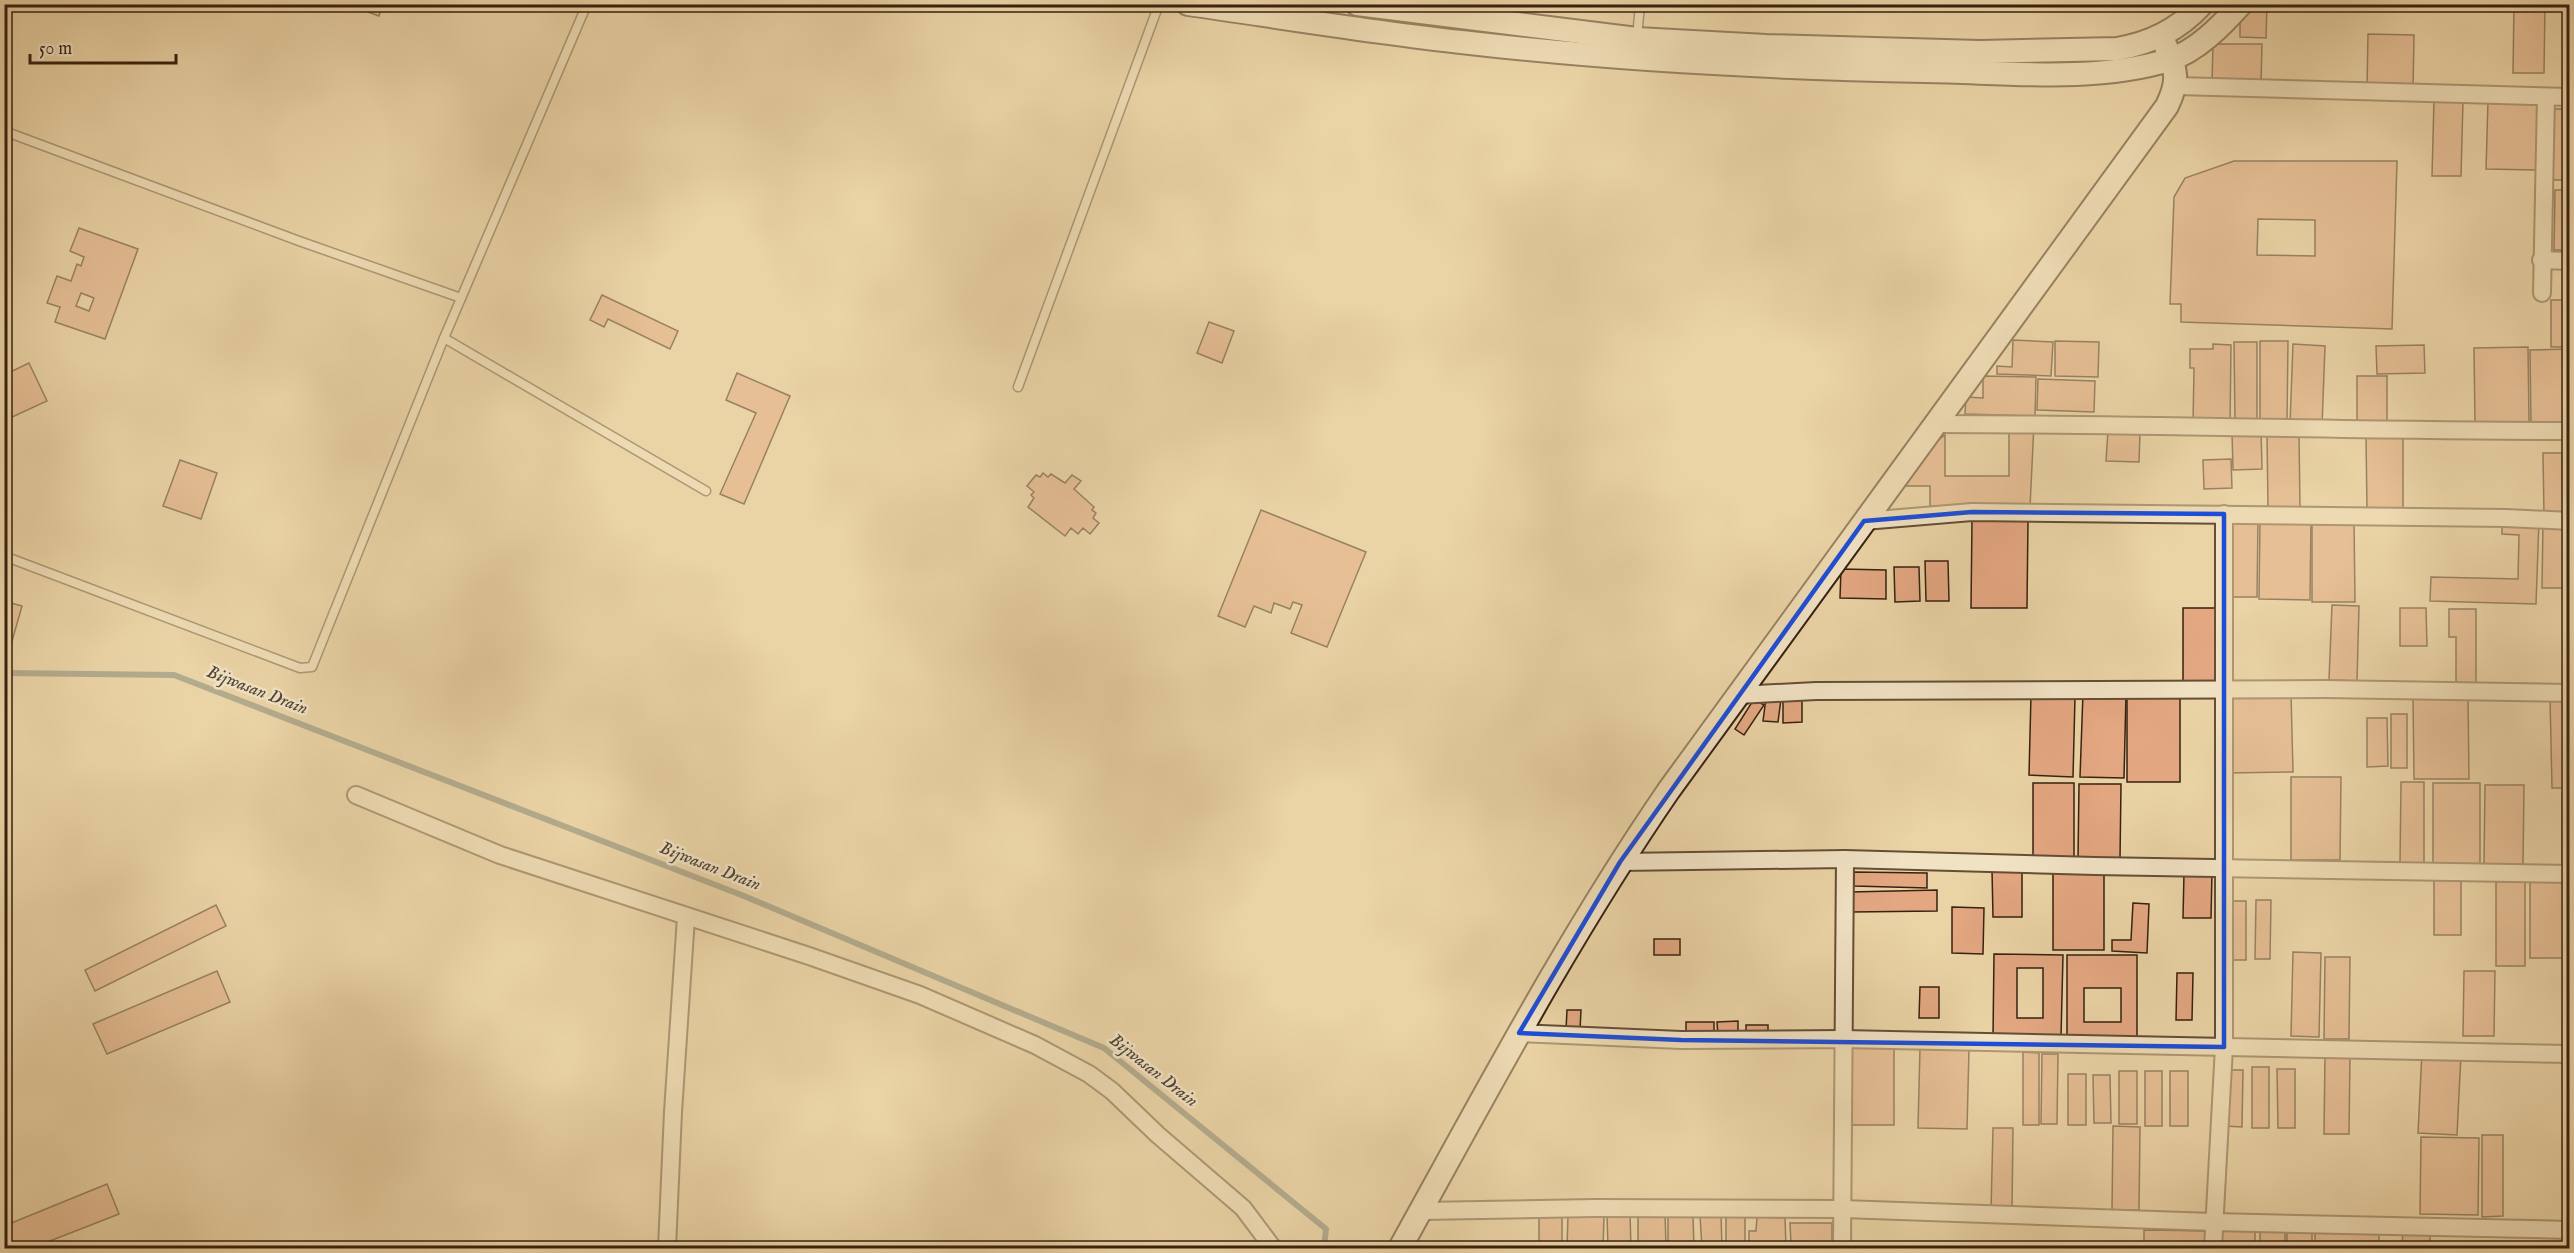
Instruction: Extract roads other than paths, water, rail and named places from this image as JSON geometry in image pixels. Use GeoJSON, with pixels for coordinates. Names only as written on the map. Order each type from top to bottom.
{"type":"FeatureCollection","features":[{"type":"Feature","properties":{"kind":"main road"},"geometry":{"type":"LineString","coordinates":[[1188,4],[1460,42],[1637,59],[1828,69],[2078,74],[2123,70],[2171,59],[2196,46],[2241,4]]}},
{"type":"Feature","properties":{"kind":"main road"},"geometry":{"type":"LineString","coordinates":[[1357,4],[1637,39],[1766,46],[1980,52],[2117,49],[2162,37],[2191,17],[2202,4]]}},
{"type":"Feature","properties":{"kind":"main road"},"geometry":{"type":"LineString","coordinates":[[1400,1248],[1518,1033],[1620,862],[1738,695],[2167,106],[2177,86],[2171,59],[2162,37]]}},
{"type":"Feature","properties":{"kind":"street"},"geometry":{"type":"LineString","coordinates":[[2177,86],[2570,97]]}},
{"type":"Feature","properties":{"kind":"street"},"geometry":{"type":"LineString","coordinates":[[2542,292],[2546,97]]}},
{"type":"Feature","properties":{"kind":"street"},"geometry":{"type":"LineString","coordinates":[[2541,260],[2570,261]]}},
{"type":"Feature","properties":{"kind":"street"},"geometry":{"type":"LineString","coordinates":[[1935,424],[2095,424],[2442,432],[2570,431]]}},
{"type":"Feature","properties":{"kind":"street"},"geometry":{"type":"LineString","coordinates":[[1864,521],[1972,512],[2570,521]]}},
{"type":"Feature","properties":{"kind":"street"},"geometry":{"type":"LineString","coordinates":[[2213,1248],[2224,1047],[2224,514]]}},
{"type":"Feature","properties":{"kind":"street"},"geometry":{"type":"LineString","coordinates":[[1738,695],[1816,691],[2225,689],[2570,693]]}},
{"type":"Feature","properties":{"kind":"street"},"geometry":{"type":"LineString","coordinates":[[356,795],[500,855],[920,995],[1035,1045],[1089,1074],[1112,1090],[1158,1135],[1244,1208],[1273,1248]]}},
{"type":"Feature","properties":{"kind":"street"},"geometry":{"type":"LineString","coordinates":[[1842,1248],[1845,859]]}},
{"type":"Feature","properties":{"kind":"street"},"geometry":{"type":"LineString","coordinates":[[1620,862],[1845,859],[2570,874]]}},
{"type":"Feature","properties":{"kind":"street"},"geometry":{"type":"LineString","coordinates":[[667,1248],[673,1112],[686,917]]}},
{"type":"Feature","properties":{"kind":"street"},"geometry":{"type":"LineString","coordinates":[[1518,1033],[1682,1040],[1843,1039],[2570,1054]]}},
{"type":"Feature","properties":{"kind":"street"},"geometry":{"type":"LineString","coordinates":[[1421,1211],[1595,1208],[1843,1209],[2213,1222],[2570,1230]]}},
{"type":"Feature","properties":{"kind":"lane"},"geometry":{"type":"LineString","coordinates":[[4,556],[300,668],[309,669],[314,663],[444,338],[587,4]]}},
{"type":"Feature","properties":{"kind":"lane"},"geometry":{"type":"LineString","coordinates":[[1018,387],[1159,4]]}},
{"type":"Feature","properties":{"kind":"lane"},"geometry":{"type":"LineString","coordinates":[[1637,39],[1640,4]]}},
{"type":"Feature","properties":{"kind":"lane"},"geometry":{"type":"LineString","coordinates":[[4,131],[299,241],[461,298]]}},
{"type":"Feature","properties":{"kind":"lane"},"geometry":{"type":"LineString","coordinates":[[444,338],[706,491]]}},
{"type":"Feature","properties":{"kind":"waterway","name":"Bijwasan Drain"},"geometry":{"type":"LineString","coordinates":[[4,673],[174,675],[744,896],[1104,1048],[1326,1229],[1324,1248]]}}]}
